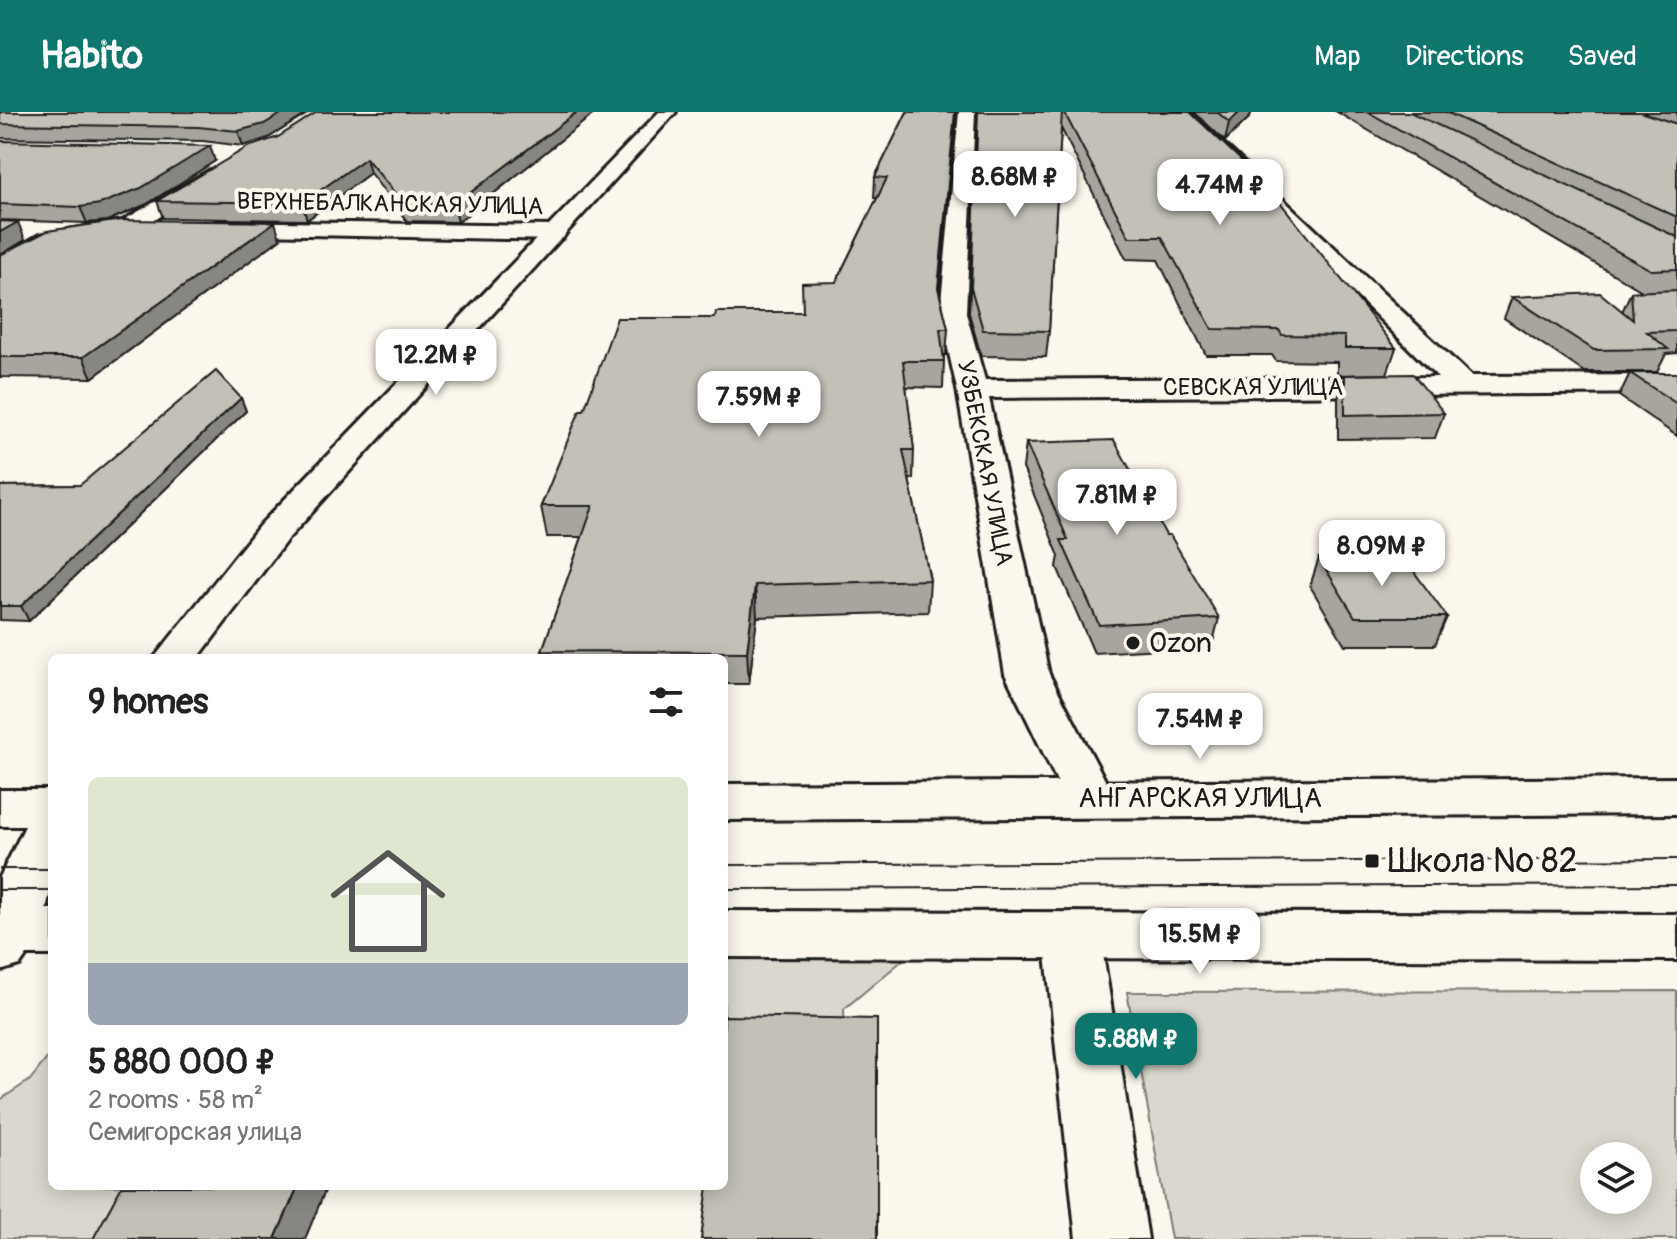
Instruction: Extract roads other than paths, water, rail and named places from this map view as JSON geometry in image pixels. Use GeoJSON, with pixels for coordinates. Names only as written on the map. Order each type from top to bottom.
{"type":"FeatureCollection","features":[{"type":"Feature","properties":{"kind":"street"},"geometry":{"type":"LineString","coordinates":[[179,654],[273,533],[668,112]]}},
{"type":"Feature","properties":{"kind":"street","name":"УЗБЕКСКАЯ УЛИЦА"},"geometry":{"type":"LineString","coordinates":[[967,112],[953,313],[972,389],[1027,674],[1090,799]]}},
{"type":"Feature","properties":{"kind":"street"},"geometry":{"type":"LineString","coordinates":[[1180,112],[1464,386]]}},
{"type":"Feature","properties":{"kind":"street"},"geometry":{"type":"LineString","coordinates":[[0,268],[47,240],[128,227],[232,163]]}},
{"type":"Feature","properties":{"kind":"street","name":"ВЕРХНЕБАЛКАНСКАЯ УЛИЦА"},"geometry":{"type":"LineString","coordinates":[[128,227],[555,233]]}},
{"type":"Feature","properties":{"kind":"street"},"geometry":{"type":"LineString","coordinates":[[22,229],[96,232]]}},
{"type":"Feature","properties":{"kind":"street","name":"СЕВСКАЯ УЛИЦА"},"geometry":{"type":"LineString","coordinates":[[972,389],[1677,384]]}},
{"type":"Feature","properties":{"kind":"street","name":"АНГАРСКАЯ УЛИЦА"},"geometry":{"type":"LineString","coordinates":[[728,802],[1677,796]]}},
{"type":"Feature","properties":{"kind":"street"},"geometry":{"type":"LineString","coordinates":[[0,808],[48,808]]}},
{"type":"Feature","properties":{"kind":"street"},"geometry":{"type":"LineString","coordinates":[[16,936],[29,869],[48,832]]}},
{"type":"Feature","properties":{"kind":"street"},"geometry":{"type":"LineString","coordinates":[[728,934],[1677,937]]}},
{"type":"Feature","properties":{"kind":"street"},"geometry":{"type":"LineString","coordinates":[[1072,935],[1112,1239]]}},
{"type":"Feature","properties":{"kind":"tram line"},"geometry":{"type":"LineString","coordinates":[[728,865],[1677,859]]}},
{"type":"Feature","properties":{"kind":"tram line"},"geometry":{"type":"LineString","coordinates":[[0,869],[48,869]]}},
{"type":"Feature","properties":{"kind":"tram line"},"geometry":{"type":"LineString","coordinates":[[728,889],[1677,885]]}},
{"type":"Feature","properties":{"kind":"tram line"},"geometry":{"type":"LineString","coordinates":[[0,890],[48,890]]}},
{"type":"Feature","properties":{"kind":"place","name":"Ozon"},"geometry":{"type":"Point","coordinates":[1133,643]}},
{"type":"Feature","properties":{"kind":"place","name":"Школа № 82"},"geometry":{"type":"Point","coordinates":[1372,861]}}]}
